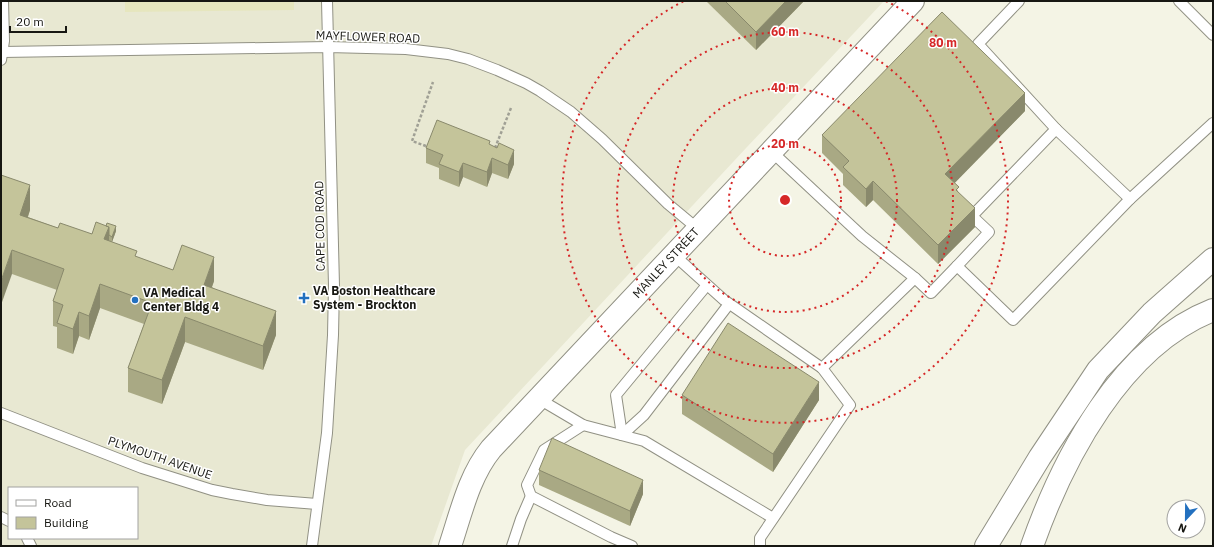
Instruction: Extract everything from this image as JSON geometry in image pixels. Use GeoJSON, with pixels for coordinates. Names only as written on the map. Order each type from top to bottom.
{"type":"FeatureCollection","features":[{"type":"Feature","properties":{"kind":"main road","name":"MANLEY STREET"},"geometry":{"type":"LineString","coordinates":[[450,546],[471,485],[484,457],[913,1]]}},
{"type":"Feature","properties":{"kind":"main road"},"geometry":{"type":"LineString","coordinates":[[986,546],[1040,457],[1098,370],[1152,313],[1213,259]]}},
{"type":"Feature","properties":{"kind":"main road"},"geometry":{"type":"LineString","coordinates":[[1032,546],[1050,498],[1064,468],[1080,438],[1115,387],[1156,345],[1179,328],[1213,310]]}},
{"type":"Feature","properties":{"kind":"lane"},"geometry":{"type":"LineString","coordinates":[[2,56],[4,41],[3,1]]}},
{"type":"Feature","properties":{"kind":"lane","name":"CAPE COD ROAD"},"geometry":{"type":"LineString","coordinates":[[312,546],[316,504],[327,433],[333,331],[334,286],[327,1]]}},
{"type":"Feature","properties":{"kind":"lane"},"geometry":{"type":"LineString","coordinates":[[1019,1],[978,44],[1056,129],[1130,199]]}},
{"type":"Feature","properties":{"kind":"lane"},"geometry":{"type":"LineString","coordinates":[[1179,1],[1213,35]]}},
{"type":"Feature","properties":{"kind":"lane","name":"MAYFLOWER ROAD"},"geometry":{"type":"LineString","coordinates":[[2,56],[328,47],[406,48],[448,54],[483,64],[516,78],[545,94],[576,116],[602,139],[668,204],[698,229]]}},
{"type":"Feature","properties":{"kind":"lane"},"geometry":{"type":"LineString","coordinates":[[957,266],[1013,320],[1130,199],[1213,123]]}},
{"type":"Feature","properties":{"kind":"lane"},"geometry":{"type":"LineString","coordinates":[[771,151],[862,236],[915,278],[931,293],[989,232],[972,216],[1056,129]]}},
{"type":"Feature","properties":{"kind":"lane"},"geometry":{"type":"LineString","coordinates":[[674,255],[729,304],[822,368],[850,405],[760,538],[760,546]]}},
{"type":"Feature","properties":{"kind":"lane"},"geometry":{"type":"LineString","coordinates":[[822,368],[915,278]]}},
{"type":"Feature","properties":{"kind":"lane"},"geometry":{"type":"LineString","coordinates":[[622,435],[616,395],[707,285]]}},
{"type":"Feature","properties":{"kind":"lane"},"geometry":{"type":"LineString","coordinates":[[622,435],[644,415],[729,304]]}},
{"type":"Feature","properties":{"kind":"lane"},"geometry":{"type":"LineString","coordinates":[[539,399],[583,424],[644,441],[773,518]]}},
{"type":"Feature","properties":{"kind":"lane","name":"PLYMOUTH AVENUE"},"geometry":{"type":"LineString","coordinates":[[1,413],[142,468],[212,490],[267,500],[316,504]]}},
{"type":"Feature","properties":{"kind":"lane"},"geometry":{"type":"LineString","coordinates":[[583,424],[544,450],[527,485],[531,496],[611,537],[632,546]]}},
{"type":"Feature","properties":{"kind":"lane"},"geometry":{"type":"LineString","coordinates":[[512,546],[531,496]]}},
{"type":"Feature","properties":{"kind":"path"},"geometry":{"type":"LineString","coordinates":[[426,146],[412,141],[433,82]]}},
{"type":"Feature","properties":{"kind":"path"},"geometry":{"type":"LineString","coordinates":[[494,150],[511,108]]}},
{"type":"Feature","properties":{"kind":"shaded area","name":"VA Boston Healthcare System - Brockton"},"geometry":{"type":"Polygon","coordinates":[[[1,1],[884,1],[465,450],[431,546],[1,546],[1,1]]]}},
{"type":"Feature","properties":{"kind":"green space"},"geometry":{"type":"Polygon","coordinates":[[[125,1],[294,1],[294,10],[125,12],[125,1]]]}},
{"type":"Feature","properties":{"kind":"building"},"geometry":{"type":"Polygon","coordinates":[[[725,1],[786,1],[756,32],[725,1]]]}},
{"type":"Feature","properties":{"kind":"building"},"geometry":{"type":"Polygon","coordinates":[[[942,12],[1025,93],[945,174],[959,187],[956,190],[975,208],[938,245],[873,181],[866,189],[843,167],[849,161],[822,135],[942,12]]]}},
{"type":"Feature","properties":{"kind":"building"},"geometry":{"type":"Polygon","coordinates":[[[437,120],[490,141],[489,144],[497,148],[499,143],[514,150],[508,165],[492,158],[487,172],[463,163],[459,172],[439,164],[443,155],[426,148],[437,120]]]}},
{"type":"Feature","properties":{"kind":"building"},"geometry":{"type":"Polygon","coordinates":[[[1,175],[30,185],[20,215],[58,228],[60,223],[92,234],[96,222],[109,227],[104,239],[137,251],[135,256],[173,270],[182,245],[214,257],[204,285],[276,311],[263,346],[185,317],[162,380],[128,368],[152,303],[100,284],[89,316],[79,312],[73,329],[57,323],[63,305],[53,301],[64,269],[12,250],[1,281],[1,175]]]}},
{"type":"Feature","properties":{"kind":"building"},"geometry":{"type":"Polygon","coordinates":[[[107,223],[116,226],[112,237],[109,235],[109,227],[106,226],[107,223]]]}},
{"type":"Feature","properties":{"kind":"building"},"geometry":{"type":"Polygon","coordinates":[[[728,323],[819,382],[773,454],[682,395],[728,323]]]}},
{"type":"Feature","properties":{"kind":"building"},"geometry":{"type":"Polygon","coordinates":[[[552,438],[643,480],[630,511],[539,470],[552,438]]]}},
{"type":"Feature","properties":{"kind":"place","name":"VA Boston Healthcare System - Brockton"},"geometry":{"type":"Point","coordinates":[304,298]}},
{"type":"Feature","properties":{"kind":"place","name":"VA Medical Center Bldg 4"},"geometry":{"type":"Point","coordinates":[135,300]}}]}
